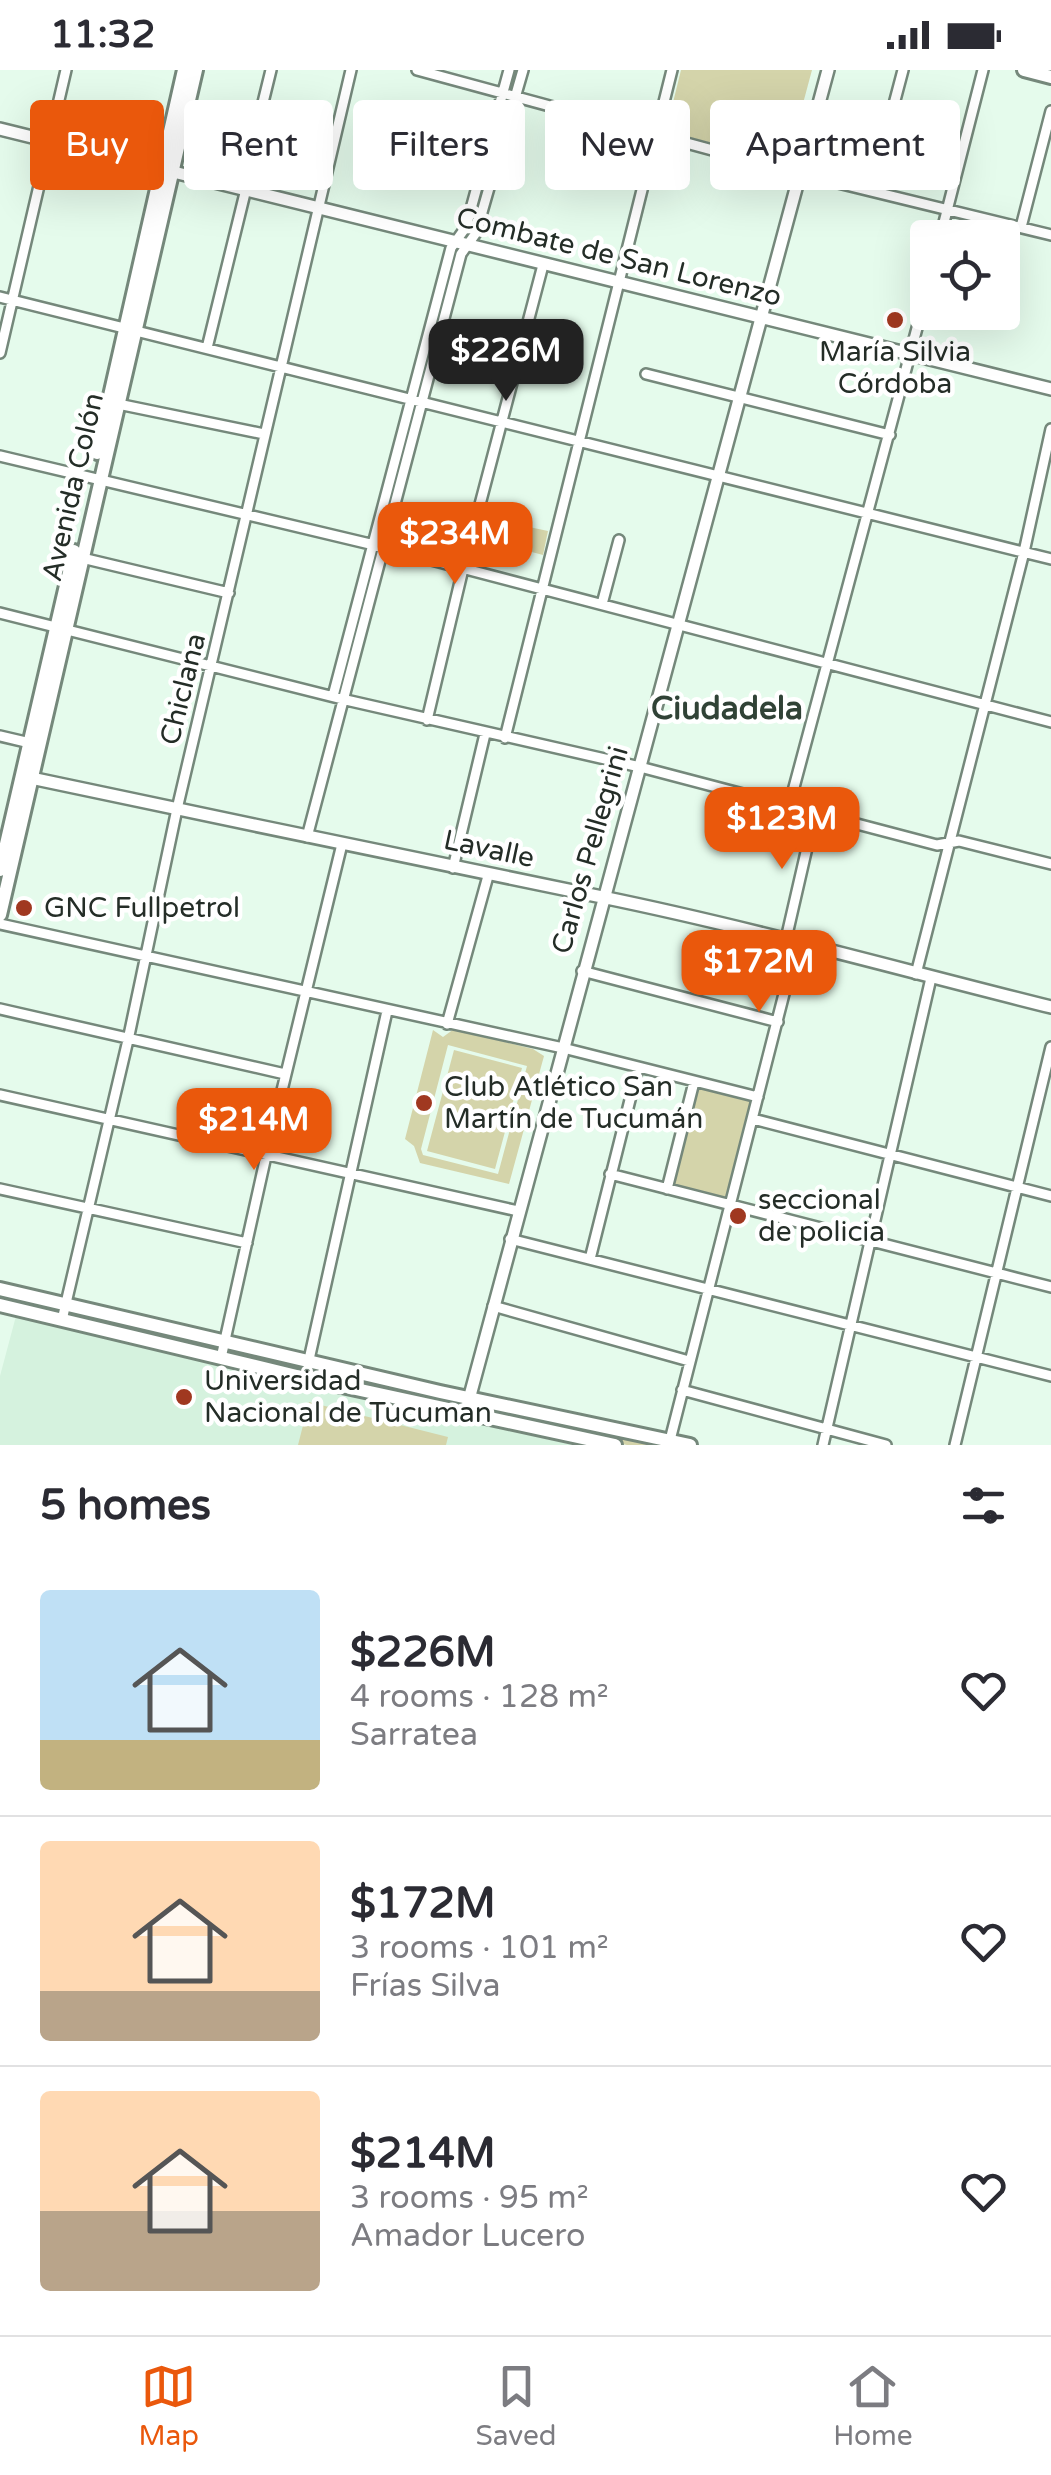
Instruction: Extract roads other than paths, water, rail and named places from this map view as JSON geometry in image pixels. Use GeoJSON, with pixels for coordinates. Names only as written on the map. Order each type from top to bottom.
{"type":"FeatureCollection","features":[{"type":"Feature","properties":{"kind":"main road","name":"Avenida Colón"},"geometry":{"type":"LineString","coordinates":[[4,861],[31,778],[61,628],[167,169],[184,70]]}},
{"type":"Feature","properties":{"kind":"main road","name":"Avenida Colón"},"geometry":{"type":"LineString","coordinates":[[167,169],[196,70]]}},
{"type":"Feature","properties":{"kind":"main road"},"geometry":{"type":"LineString","coordinates":[[1024,70],[1051,77]]}},
{"type":"Feature","properties":{"kind":"main road","name":"Avenida Colón"},"geometry":{"type":"LineString","coordinates":[[0,915],[4,861],[30,743],[82,558],[95,478],[118,404],[130,330]]}},
{"type":"Feature","properties":{"kind":"main road"},"geometry":{"type":"LineString","coordinates":[[0,1289],[690,1445]]}},
{"type":"Feature","properties":{"kind":"main road"},"geometry":{"type":"LineString","coordinates":[[0,1306],[615,1445]]}},
{"type":"Feature","properties":{"kind":"street"},"geometry":{"type":"LineString","coordinates":[[59,100],[66,70]]}},
{"type":"Feature","properties":{"kind":"street"},"geometry":{"type":"LineString","coordinates":[[264,100],[271,70]]}},
{"type":"Feature","properties":{"kind":"street","name":"Chiclana"},"geometry":{"type":"LineString","coordinates":[[62,1320],[350,70]]}},
{"type":"Feature","properties":{"kind":"street"},"geometry":{"type":"LineString","coordinates":[[416,70],[545,105]]}},
{"type":"Feature","properties":{"kind":"street"},"geometry":{"type":"LineString","coordinates":[[501,100],[509,70]]}},
{"type":"Feature","properties":{"kind":"street"},"geometry":{"type":"LineString","coordinates":[[515,100],[523,70]]}},
{"type":"Feature","properties":{"kind":"street"},"geometry":{"type":"LineString","coordinates":[[665,100],[672,70]]}},
{"type":"Feature","properties":{"kind":"street","name":"Carlos Pellegrini"},"geometry":{"type":"LineString","coordinates":[[820,100],[828,70]]}},
{"type":"Feature","properties":{"kind":"street"},"geometry":{"type":"LineString","coordinates":[[871,192],[903,70]]}},
{"type":"Feature","properties":{"kind":"street"},"geometry":{"type":"LineString","coordinates":[[945,220],[983,70]]}},
{"type":"Feature","properties":{"kind":"street"},"geometry":{"type":"LineString","coordinates":[[1021,228],[1051,110]]}},
{"type":"Feature","properties":{"kind":"street","name":"Combate de San Lorenzo"},"geometry":{"type":"LineString","coordinates":[[0,129],[30,136]]}},
{"type":"Feature","properties":{"kind":"street","name":"Combate de San Lorenzo"},"geometry":{"type":"LineString","coordinates":[[164,168],[184,173]]}},
{"type":"Feature","properties":{"kind":"street"},"geometry":{"type":"LineString","coordinates":[[0,353],[38,190]]}},
{"type":"Feature","properties":{"kind":"street"},"geometry":{"type":"LineString","coordinates":[[208,348],[246,190]]}},
{"type":"Feature","properties":{"kind":"street","name":"Combate de San Lorenzo"},"geometry":{"type":"LineString","coordinates":[[250,190],[1051,389]]}},
{"type":"Feature","properties":{"kind":"street"},"geometry":{"type":"LineString","coordinates":[[307,838],[370,544],[477,190]]}},
{"type":"Feature","properties":{"kind":"street"},"geometry":{"type":"LineString","coordinates":[[460,244],[476,234],[489,190]]}},
{"type":"Feature","properties":{"kind":"street"},"geometry":{"type":"LineString","coordinates":[[505,738],[643,190]]}},
{"type":"Feature","properties":{"kind":"street","name":"Carlos Pellegrini"},"geometry":{"type":"LineString","coordinates":[[465,1412],[797,190]]}},
{"type":"Feature","properties":{"kind":"street"},"geometry":{"type":"LineString","coordinates":[[863,190],[1051,234]]}},
{"type":"Feature","properties":{"kind":"street"},"geometry":{"type":"LineString","coordinates":[[428,720],[463,569],[543,265]]}},
{"type":"Feature","properties":{"kind":"street"},"geometry":{"type":"LineString","coordinates":[[0,297],[1051,559]]}},
{"type":"Feature","properties":{"kind":"street"},"geometry":{"type":"LineString","coordinates":[[789,806],[917,330]]}},
{"type":"Feature","properties":{"kind":"street"},"geometry":{"type":"LineString","coordinates":[[646,374],[890,435]]}},
{"type":"Feature","properties":{"kind":"street"},"geometry":{"type":"LineString","coordinates":[[338,697],[383,547],[414,402]]}},
{"type":"Feature","properties":{"kind":"street"},"geometry":{"type":"LineString","coordinates":[[118,404],[264,434]]}},
{"type":"Feature","properties":{"kind":"street"},"geometry":{"type":"LineString","coordinates":[[916,974],[1024,552],[1051,429]]}},
{"type":"Feature","properties":{"kind":"street"},"geometry":{"type":"LineString","coordinates":[[0,456],[383,547],[1051,722]]}},
{"type":"Feature","properties":{"kind":"street"},"geometry":{"type":"LineString","coordinates":[[602,604],[620,540]]}},
{"type":"Feature","properties":{"kind":"street"},"geometry":{"type":"LineString","coordinates":[[82,558],[229,592]]}},
{"type":"Feature","properties":{"kind":"street"},"geometry":{"type":"LineString","coordinates":[[0,613],[485,734],[640,768],[937,845],[958,841],[1051,864]]}},
{"type":"Feature","properties":{"kind":"street"},"geometry":{"type":"LineString","coordinates":[[453,868],[485,734]]}},
{"type":"Feature","properties":{"kind":"street"},"geometry":{"type":"LineString","coordinates":[[0,736],[30,743]]}},
{"type":"Feature","properties":{"kind":"street","name":"Lavalle"},"geometry":{"type":"LineString","coordinates":[[31,778],[603,897],[1051,1007]]}},
{"type":"Feature","properties":{"kind":"street"},"geometry":{"type":"LineString","coordinates":[[669,1443],[778,1022],[815,814]]}},
{"type":"Feature","properties":{"kind":"street"},"geometry":{"type":"LineString","coordinates":[[221,1358],[342,844]]}},
{"type":"Feature","properties":{"kind":"street"},"geometry":{"type":"LineString","coordinates":[[447,1024],[488,876]]}},
{"type":"Feature","properties":{"kind":"street"},"geometry":{"type":"LineString","coordinates":[[0,924],[563,1048],[758,1098]]}},
{"type":"Feature","properties":{"kind":"street"},"geometry":{"type":"LineString","coordinates":[[582,971],[778,1022]]}},
{"type":"Feature","properties":{"kind":"street"},"geometry":{"type":"LineString","coordinates":[[822,1445],[932,978]]}},
{"type":"Feature","properties":{"kind":"street"},"geometry":{"type":"LineString","coordinates":[[0,1009],[286,1074]]}},
{"type":"Feature","properties":{"kind":"street"},"geometry":{"type":"LineString","coordinates":[[305,1378],[387,1011]]}},
{"type":"Feature","properties":{"kind":"street"},"geometry":{"type":"LineString","coordinates":[[955,1445],[1051,1047]]}},
{"type":"Feature","properties":{"kind":"street"},"geometry":{"type":"LineString","coordinates":[[590,1259],[638,1068]]}},
{"type":"Feature","properties":{"kind":"street"},"geometry":{"type":"LineString","coordinates":[[667,1188],[694,1082]]}},
{"type":"Feature","properties":{"kind":"street"},"geometry":{"type":"LineString","coordinates":[[0,1096],[518,1211]]}},
{"type":"Feature","properties":{"kind":"street"},"geometry":{"type":"LineString","coordinates":[[753,1119],[1051,1196]]}},
{"type":"Feature","properties":{"kind":"street"},"geometry":{"type":"LineString","coordinates":[[610,1174],[1051,1287]]}},
{"type":"Feature","properties":{"kind":"street"},"geometry":{"type":"LineString","coordinates":[[0,1189],[247,1243]]}},
{"type":"Feature","properties":{"kind":"street"},"geometry":{"type":"LineString","coordinates":[[510,1238],[1051,1376]]}},
{"type":"Feature","properties":{"kind":"street"},"geometry":{"type":"LineString","coordinates":[[493,1306],[689,1362]]}},
{"type":"Feature","properties":{"kind":"street"},"geometry":{"type":"LineString","coordinates":[[682,1390],[886,1445]]}},
{"type":"Feature","properties":{"kind":"place","name":"María Silvia Córdoba"},"geometry":{"type":"Point","coordinates":[895,320]}},
{"type":"Feature","properties":{"kind":"place","name":"GNC Fullpetrol"},"geometry":{"type":"Point","coordinates":[24,908]}},
{"type":"Feature","properties":{"kind":"place","name":"Club Atlético San Martín de Tucumán"},"geometry":{"type":"Point","coordinates":[424,1103]}},
{"type":"Feature","properties":{"kind":"place","name":"seccional de policia"},"geometry":{"type":"Point","coordinates":[738,1216]}},
{"type":"Feature","properties":{"kind":"place","name":"Universidad Nacional de Tucuman"},"geometry":{"type":"Point","coordinates":[184,1397]}},
{"type":"Feature","properties":{"kind":"district","name":"Ciudadela"},"geometry":{"type":"Point","coordinates":[727,709]}}]}
